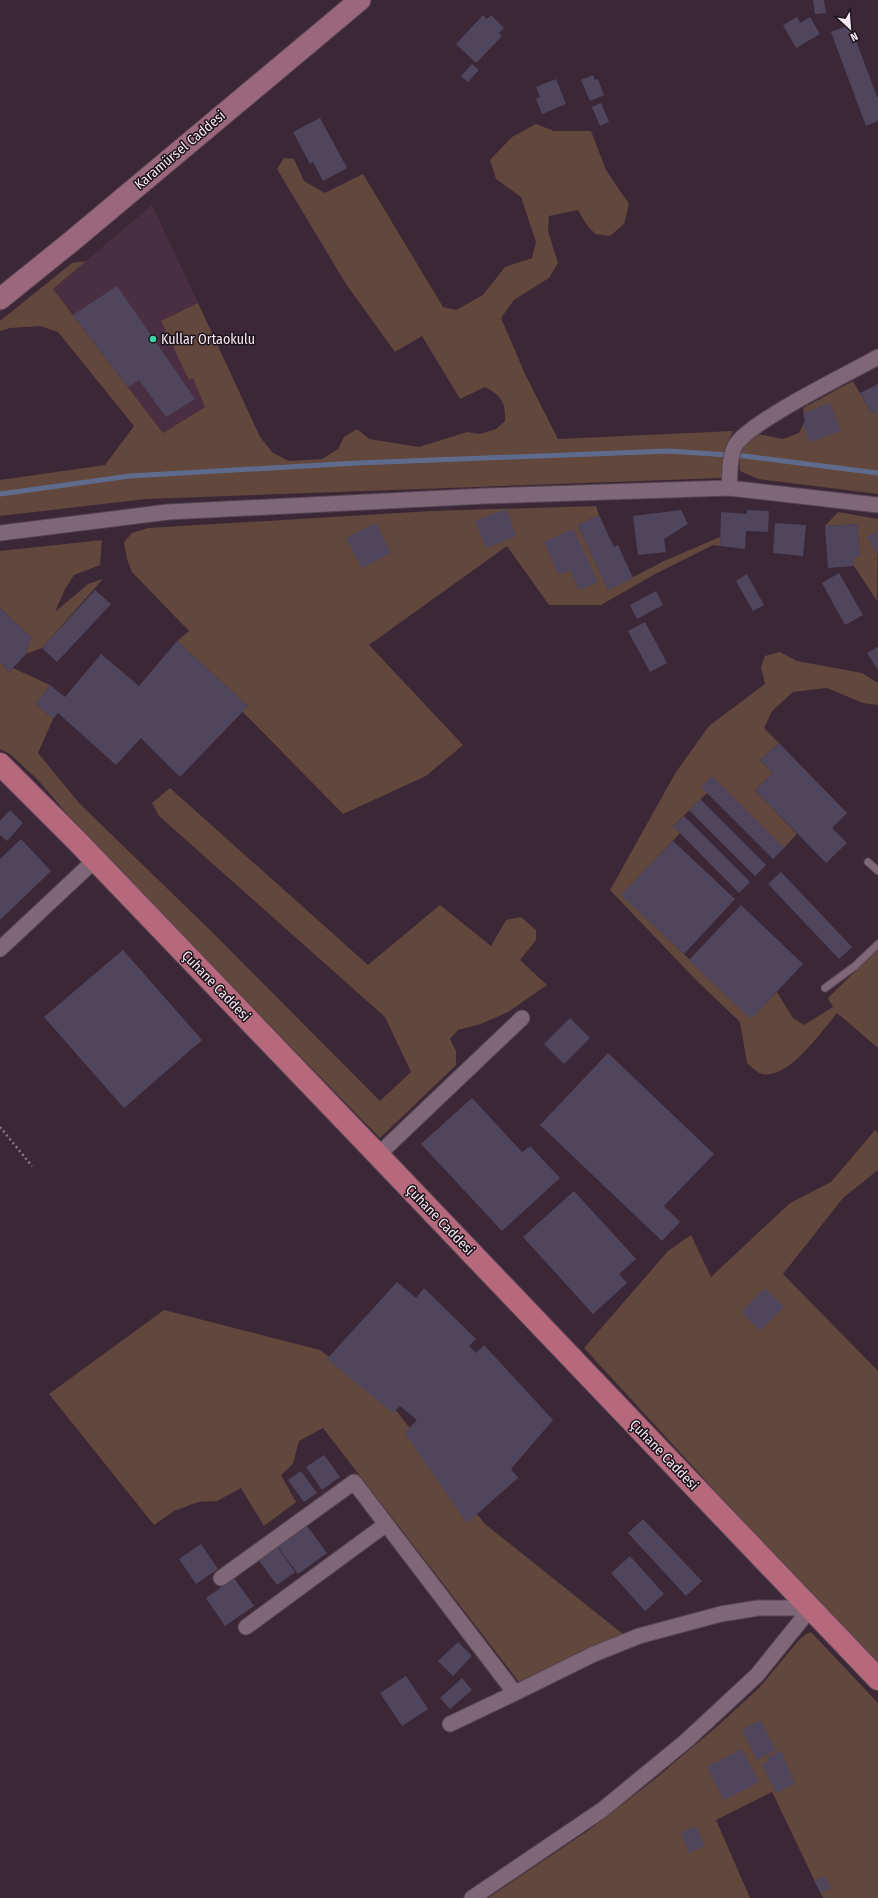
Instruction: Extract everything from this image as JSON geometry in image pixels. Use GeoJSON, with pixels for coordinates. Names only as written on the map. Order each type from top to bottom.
{"type":"FeatureCollection","features":[{"type":"Feature","properties":{"kind":"main road","name":"Karamürsel Caddesi"},"geometry":{"type":"LineString","coordinates":[[0,299],[72,241],[360,0]]}},
{"type":"Feature","properties":{"kind":"main road","name":"Çuhane Caddesi"},"geometry":{"type":"LineString","coordinates":[[0,764],[95,860],[878,1679]]}},
{"type":"Feature","properties":{"kind":"street"},"geometry":{"type":"LineString","coordinates":[[729,488],[730,470],[734,449],[738,441],[762,422],[878,358]]}},
{"type":"Feature","properties":{"kind":"street"},"geometry":{"type":"LineString","coordinates":[[0,533],[168,512],[485,496],[729,488],[878,505]]}},
{"type":"Feature","properties":{"kind":"street"},"geometry":{"type":"LineString","coordinates":[[0,949],[95,860]]}},
{"type":"Feature","properties":{"kind":"street"},"geometry":{"type":"LineString","coordinates":[[378,1155],[522,1018]]}},
{"type":"Feature","properties":{"kind":"street"},"geometry":{"type":"LineString","coordinates":[[221,1578],[354,1482],[385,1525],[515,1694]]}},
{"type":"Feature","properties":{"kind":"street"},"geometry":{"type":"LineString","coordinates":[[246,1627],[385,1525]]}},
{"type":"Feature","properties":{"kind":"street"},"geometry":{"type":"LineString","coordinates":[[450,1724],[515,1694],[594,1654],[639,1636],[721,1614],[758,1608],[811,1608]]}},
{"type":"Feature","properties":{"kind":"street"},"geometry":{"type":"LineString","coordinates":[[472,1898],[602,1810],[686,1741],[757,1675],[811,1608]]}},
{"type":"Feature","properties":{"kind":"lane"},"geometry":{"type":"LineString","coordinates":[[868,862],[878,871]]}},
{"type":"Feature","properties":{"kind":"lane"},"geometry":{"type":"LineString","coordinates":[[825,988],[855,966],[878,944]]}},
{"type":"Feature","properties":{"kind":"path"},"geometry":{"type":"LineString","coordinates":[[0,1128],[32,1166]]}},
{"type":"Feature","properties":{"kind":"shaded area"},"geometry":{"type":"Polygon","coordinates":[[[536,124],[554,131],[591,131],[606,170],[629,204],[624,224],[610,236],[595,234],[586,224],[578,210],[549,216],[548,231],[558,263],[549,278],[514,300],[501,318],[525,374],[558,439],[733,431],[725,447],[722,478],[146,499],[0,516],[0,480],[105,465],[134,426],[58,332],[40,326],[10,328],[0,331],[0,321],[72,263],[86,261],[53,289],[163,433],[205,407],[193,378],[189,380],[161,321],[198,303],[260,437],[273,453],[289,461],[322,459],[338,449],[344,437],[357,429],[369,439],[419,447],[467,432],[480,434],[496,429],[505,421],[505,409],[499,397],[485,387],[460,399],[422,336],[395,352],[346,284],[277,169],[284,158],[294,159],[304,181],[325,193],[363,174],[443,307],[456,310],[483,295],[505,267],[532,258],[536,242],[521,197],[496,179],[490,160],[512,137],[536,124]]]}},
{"type":"Feature","properties":{"kind":"shaded area","name":"Kullar Ortaokulu"},"geometry":{"type":"Polygon","coordinates":[[[152,205],[260,437],[205,407],[163,433],[53,289],[152,205]]]}},
{"type":"Feature","properties":{"kind":"shaded area"},"geometry":{"type":"Polygon","coordinates":[[[853,381],[872,414],[878,411],[878,494],[758,479],[740,471],[740,454],[747,442],[752,438],[758,434],[783,439],[799,433],[805,421],[803,408],[853,381]]]}},
{"type":"Feature","properties":{"kind":"shaded area"},"geometry":{"type":"Polygon","coordinates":[[[596,506],[599,515],[578,525],[608,590],[664,561],[720,537],[720,546],[713,545],[655,574],[601,605],[549,605],[507,546],[369,645],[463,745],[426,776],[343,814],[242,711],[248,706],[177,641],[189,631],[132,572],[127,559],[124,542],[132,533],[148,528],[432,511],[596,506]]]}},
{"type":"Feature","properties":{"kind":"shaded area"},"geometry":{"type":"Polygon","coordinates":[[[838,512],[878,519],[877,601],[854,566],[854,557],[860,557],[857,524],[825,526],[838,512]]]}},
{"type":"Feature","properties":{"kind":"shaded area"},"geometry":{"type":"Polygon","coordinates":[[[102,540],[100,565],[74,575],[65,589],[55,612],[88,584],[103,579],[42,648],[26,654],[31,637],[0,608],[0,551],[102,540]]]}},
{"type":"Feature","properties":{"kind":"shaded area"},"geometry":{"type":"Polygon","coordinates":[[[780,652],[797,661],[862,673],[878,683],[878,705],[863,703],[827,688],[793,692],[772,711],[764,728],[779,743],[760,760],[773,773],[755,790],[797,834],[784,848],[707,793],[673,826],[680,833],[622,895],[751,1018],[777,992],[793,1018],[804,1025],[833,1007],[828,998],[878,949],[878,1048],[837,1013],[814,1042],[793,1062],[783,1070],[772,1074],[762,1074],[747,1063],[740,1022],[696,980],[610,890],[676,772],[709,726],[765,684],[761,667],[765,656],[780,652]]]}},
{"type":"Feature","properties":{"kind":"shaded area"},"geometry":{"type":"Polygon","coordinates":[[[0,662],[9,672],[13,668],[50,685],[36,704],[53,719],[38,753],[80,804],[210,930],[380,1101],[411,1072],[385,1017],[159,816],[152,803],[170,788],[368,965],[440,905],[491,946],[506,920],[521,917],[536,930],[536,940],[520,960],[547,985],[508,1012],[481,1024],[458,1030],[450,1039],[456,1051],[456,1065],[380,1138],[123,875],[38,780],[10,754],[0,749],[0,662]]]}},
{"type":"Feature","properties":{"kind":"shaded area"},"geometry":{"type":"Polygon","coordinates":[[[875,1130],[878,1133],[878,1170],[843,1198],[783,1274],[878,1371],[878,1664],[800,1583],[584,1348],[668,1251],[691,1235],[711,1277],[790,1203],[831,1182],[875,1130]]]}},
{"type":"Feature","properties":{"kind":"shaded area"},"geometry":{"type":"Polygon","coordinates":[[[164,1310],[320,1350],[391,1404],[485,1524],[624,1635],[579,1652],[538,1674],[519,1682],[323,1428],[299,1441],[293,1464],[281,1475],[296,1502],[264,1526],[241,1488],[217,1501],[198,1502],[174,1511],[154,1525],[49,1394],[164,1310]]]}},
{"type":"Feature","properties":{"kind":"shaded area"},"geometry":{"type":"Polygon","coordinates":[[[811,1632],[878,1703],[878,1898],[823,1898],[772,1792],[716,1820],[750,1898],[488,1898],[589,1830],[655,1779],[721,1723],[760,1687],[799,1640],[811,1632]]]}},
{"type":"Feature","properties":{"kind":"building"},"geometry":{"type":"Polygon","coordinates":[[[813,0],[824,0],[826,13],[815,14],[813,0]]]}},
{"type":"Feature","properties":{"kind":"building"},"geometry":{"type":"Polygon","coordinates":[[[483,15],[487,19],[491,15],[504,28],[499,33],[502,36],[476,63],[456,44],[483,15]]]}},
{"type":"Feature","properties":{"kind":"building"},"geometry":{"type":"Polygon","coordinates":[[[797,17],[800,23],[810,17],[820,34],[796,48],[783,25],[797,17]]]}},
{"type":"Feature","properties":{"kind":"building"},"geometry":{"type":"Polygon","coordinates":[[[850,25],[878,99],[878,121],[866,126],[831,32],[850,25]]]}},
{"type":"Feature","properties":{"kind":"building"},"geometry":{"type":"Polygon","coordinates":[[[472,64],[479,70],[468,82],[461,76],[472,64]]]}},
{"type":"Feature","properties":{"kind":"building"},"geometry":{"type":"Polygon","coordinates":[[[593,75],[595,80],[598,79],[604,95],[590,101],[581,80],[593,75]]]}},
{"type":"Feature","properties":{"kind":"building"},"geometry":{"type":"Polygon","coordinates":[[[556,79],[566,104],[542,114],[536,99],[540,97],[536,87],[556,79]]]}},
{"type":"Feature","properties":{"kind":"building"},"geometry":{"type":"Polygon","coordinates":[[[601,103],[609,122],[600,126],[592,107],[601,103]]]}},
{"type":"Feature","properties":{"kind":"building"},"geometry":{"type":"Polygon","coordinates":[[[320,118],[347,168],[323,181],[313,162],[310,164],[293,132],[320,118]]]}},
{"type":"Feature","properties":{"kind":"building"},"geometry":{"type":"Polygon","coordinates":[[[117,286],[195,399],[166,417],[139,380],[128,387],[73,315],[117,286]]]}},
{"type":"Feature","properties":{"kind":"building"},"geometry":{"type":"Polygon","coordinates":[[[878,384],[878,411],[872,414],[860,393],[878,384]]]}},
{"type":"Feature","properties":{"kind":"building"},"geometry":{"type":"Polygon","coordinates":[[[830,403],[841,431],[810,442],[803,425],[805,421],[803,413],[830,403]]]}},
{"type":"Feature","properties":{"kind":"building"},"geometry":{"type":"Polygon","coordinates":[[[506,509],[516,536],[486,548],[475,521],[506,509]]]}},
{"type":"Feature","properties":{"kind":"building"},"geometry":{"type":"Polygon","coordinates":[[[681,510],[688,524],[664,539],[666,552],[638,555],[633,516],[681,510]]]}},
{"type":"Feature","properties":{"kind":"building"},"geometry":{"type":"Polygon","coordinates":[[[747,510],[769,511],[768,532],[746,531],[745,549],[720,546],[721,512],[747,514],[747,510]]]}},
{"type":"Feature","properties":{"kind":"building"},"geometry":{"type":"Polygon","coordinates":[[[599,515],[614,547],[618,545],[633,578],[608,590],[578,525],[599,515]]]}},
{"type":"Feature","properties":{"kind":"building"},"geometry":{"type":"Polygon","coordinates":[[[376,523],[391,553],[362,568],[346,538],[376,523]]]}},
{"type":"Feature","properties":{"kind":"building"},"geometry":{"type":"Polygon","coordinates":[[[775,523],[806,525],[803,556],[773,553],[775,523]]]}},
{"type":"Feature","properties":{"kind":"building"},"geometry":{"type":"Polygon","coordinates":[[[857,524],[860,557],[854,557],[854,566],[828,568],[825,526],[857,524]]]}},
{"type":"Feature","properties":{"kind":"building"},"geometry":{"type":"Polygon","coordinates":[[[573,529],[598,582],[579,590],[570,570],[559,575],[544,542],[573,529]]]}},
{"type":"Feature","properties":{"kind":"building"},"geometry":{"type":"Polygon","coordinates":[[[878,530],[878,554],[867,537],[878,530]]]}},
{"type":"Feature","properties":{"kind":"building"},"geometry":{"type":"Polygon","coordinates":[[[839,573],[863,615],[845,625],[822,583],[839,573]]]}},
{"type":"Feature","properties":{"kind":"building"},"geometry":{"type":"Polygon","coordinates":[[[747,574],[764,605],[753,611],[736,581],[747,574]]]}},
{"type":"Feature","properties":{"kind":"building"},"geometry":{"type":"Polygon","coordinates":[[[95,590],[111,604],[57,662],[42,648],[95,590]]]}},
{"type":"Feature","properties":{"kind":"building"},"geometry":{"type":"Polygon","coordinates":[[[656,591],[663,605],[637,619],[630,605],[656,591]]]}},
{"type":"Feature","properties":{"kind":"building"},"geometry":{"type":"Polygon","coordinates":[[[0,608],[31,637],[26,654],[9,672],[0,662],[0,608]]]}},
{"type":"Feature","properties":{"kind":"building"},"geometry":{"type":"Polygon","coordinates":[[[645,622],[667,663],[650,672],[628,631],[645,622]]]}},
{"type":"Feature","properties":{"kind":"building"},"geometry":{"type":"Polygon","coordinates":[[[177,641],[248,706],[180,777],[141,738],[116,765],[58,713],[53,719],[36,704],[50,685],[65,697],[101,654],[139,686],[177,641]]]}},
{"type":"Feature","properties":{"kind":"building"},"geometry":{"type":"Polygon","coordinates":[[[878,647],[878,670],[867,653],[878,647]]]}},
{"type":"Feature","properties":{"kind":"building"},"geometry":{"type":"Polygon","coordinates":[[[779,743],[847,813],[832,828],[847,843],[826,863],[755,790],[773,773],[760,760],[779,743]]]}},
{"type":"Feature","properties":{"kind":"building"},"geometry":{"type":"Polygon","coordinates":[[[712,776],[784,848],[773,859],[701,787],[712,776]]]}},
{"type":"Feature","properties":{"kind":"building"},"geometry":{"type":"Polygon","coordinates":[[[700,799],[766,865],[755,876],[689,810],[700,799]]]}},
{"type":"Feature","properties":{"kind":"building"},"geometry":{"type":"Polygon","coordinates":[[[10,810],[23,823],[7,841],[0,835],[0,821],[10,810]]]}},
{"type":"Feature","properties":{"kind":"building"},"geometry":{"type":"Polygon","coordinates":[[[684,816],[750,882],[739,893],[673,826],[684,816]]]}},
{"type":"Feature","properties":{"kind":"building"},"geometry":{"type":"Polygon","coordinates":[[[21,839],[51,871],[0,920],[0,859],[21,839]]]}},
{"type":"Feature","properties":{"kind":"building"},"geometry":{"type":"Polygon","coordinates":[[[673,841],[735,899],[684,954],[621,895],[673,841]]]}},
{"type":"Feature","properties":{"kind":"building"},"geometry":{"type":"Polygon","coordinates":[[[781,872],[852,947],[839,959],[768,884],[781,872]]]}},
{"type":"Feature","properties":{"kind":"building"},"geometry":{"type":"Polygon","coordinates":[[[741,905],[803,964],[751,1019],[689,960],[741,905]]]}},
{"type":"Feature","properties":{"kind":"building"},"geometry":{"type":"Polygon","coordinates":[[[123,950],[202,1040],[124,1108],[44,1017],[123,950]]]}},
{"type":"Feature","properties":{"kind":"building"},"geometry":{"type":"Polygon","coordinates":[[[570,1018],[590,1038],[564,1064],[544,1044],[570,1018]]]}},
{"type":"Feature","properties":{"kind":"building"},"geometry":{"type":"Polygon","coordinates":[[[608,1053],[714,1154],[664,1206],[680,1222],[662,1241],[540,1125],[608,1053]]]}},
{"type":"Feature","properties":{"kind":"building"},"geometry":{"type":"Polygon","coordinates":[[[472,1098],[522,1152],[530,1146],[560,1178],[502,1231],[421,1144],[472,1098]]]}},
{"type":"Feature","properties":{"kind":"building"},"geometry":{"type":"Polygon","coordinates":[[[574,1191],[636,1259],[619,1274],[627,1283],[593,1314],[523,1237],[574,1191]]]}},
{"type":"Feature","properties":{"kind":"building"},"geometry":{"type":"Polygon","coordinates":[[[397,1282],[416,1298],[424,1288],[476,1339],[469,1346],[476,1353],[484,1345],[553,1420],[511,1469],[518,1478],[467,1523],[405,1433],[417,1420],[400,1406],[393,1413],[327,1359],[397,1282]]]}},
{"type":"Feature","properties":{"kind":"building"},"geometry":{"type":"Polygon","coordinates":[[[765,1288],[784,1307],[760,1331],[742,1312],[765,1288]]]}},
{"type":"Feature","properties":{"kind":"building"},"geometry":{"type":"Polygon","coordinates":[[[324,1455],[340,1477],[322,1490],[306,1467],[324,1455]]]}},
{"type":"Feature","properties":{"kind":"building"},"geometry":{"type":"Polygon","coordinates":[[[301,1471],[317,1493],[304,1502],[288,1480],[301,1471]]]}},
{"type":"Feature","properties":{"kind":"building"},"geometry":{"type":"Polygon","coordinates":[[[643,1519],[702,1581],[686,1596],[628,1533],[643,1519]]]}},
{"type":"Feature","properties":{"kind":"building"},"geometry":{"type":"Polygon","coordinates":[[[307,1526],[327,1553],[298,1574],[278,1547],[307,1526]]]}},
{"type":"Feature","properties":{"kind":"building"},"geometry":{"type":"Polygon","coordinates":[[[201,1544],[218,1569],[196,1584],[179,1559],[201,1544]]]}},
{"type":"Feature","properties":{"kind":"building"},"geometry":{"type":"Polygon","coordinates":[[[276,1545],[295,1572],[277,1585],[257,1558],[276,1545]]]}},
{"type":"Feature","properties":{"kind":"building"},"geometry":{"type":"Polygon","coordinates":[[[630,1556],[664,1594],[645,1611],[611,1573],[630,1556]]]}},
{"type":"Feature","properties":{"kind":"building"},"geometry":{"type":"Polygon","coordinates":[[[234,1578],[254,1606],[225,1626],[206,1598],[234,1578]]]}},
{"type":"Feature","properties":{"kind":"building"},"geometry":{"type":"Polygon","coordinates":[[[458,1642],[472,1656],[453,1676],[438,1661],[458,1642]]]}},
{"type":"Feature","properties":{"kind":"building"},"geometry":{"type":"Polygon","coordinates":[[[406,1676],[428,1709],[402,1726],[380,1693],[406,1676]]]}},
{"type":"Feature","properties":{"kind":"building"},"geometry":{"type":"Polygon","coordinates":[[[462,1678],[472,1690],[450,1709],[440,1698],[462,1678]]]}},
{"type":"Feature","properties":{"kind":"building"},"geometry":{"type":"Polygon","coordinates":[[[760,1720],[776,1750],[757,1760],[742,1730],[760,1720]]]}},
{"type":"Feature","properties":{"kind":"building"},"geometry":{"type":"Polygon","coordinates":[[[742,1749],[759,1782],[724,1800],[707,1767],[742,1749]]]}},
{"type":"Feature","properties":{"kind":"building"},"geometry":{"type":"Polygon","coordinates":[[[781,1751],[795,1784],[776,1793],[762,1765],[769,1761],[768,1757],[781,1751]]]}},
{"type":"Feature","properties":{"kind":"building"},"geometry":{"type":"Polygon","coordinates":[[[696,1826],[705,1846],[689,1853],[681,1833],[696,1826]]]}},
{"type":"Feature","properties":{"kind":"building"},"geometry":{"type":"Polygon","coordinates":[[[825,1876],[831,1888],[821,1893],[814,1881],[825,1876]]]}},
{"type":"Feature","properties":{"kind":"waterway"},"geometry":{"type":"LineString","coordinates":[[0,494],[130,476],[357,463],[668,451],[744,456],[878,473]]}},
{"type":"Feature","properties":{"kind":"place","name":"Kullar Ortaokulu"},"geometry":{"type":"Point","coordinates":[153,339]}}]}
